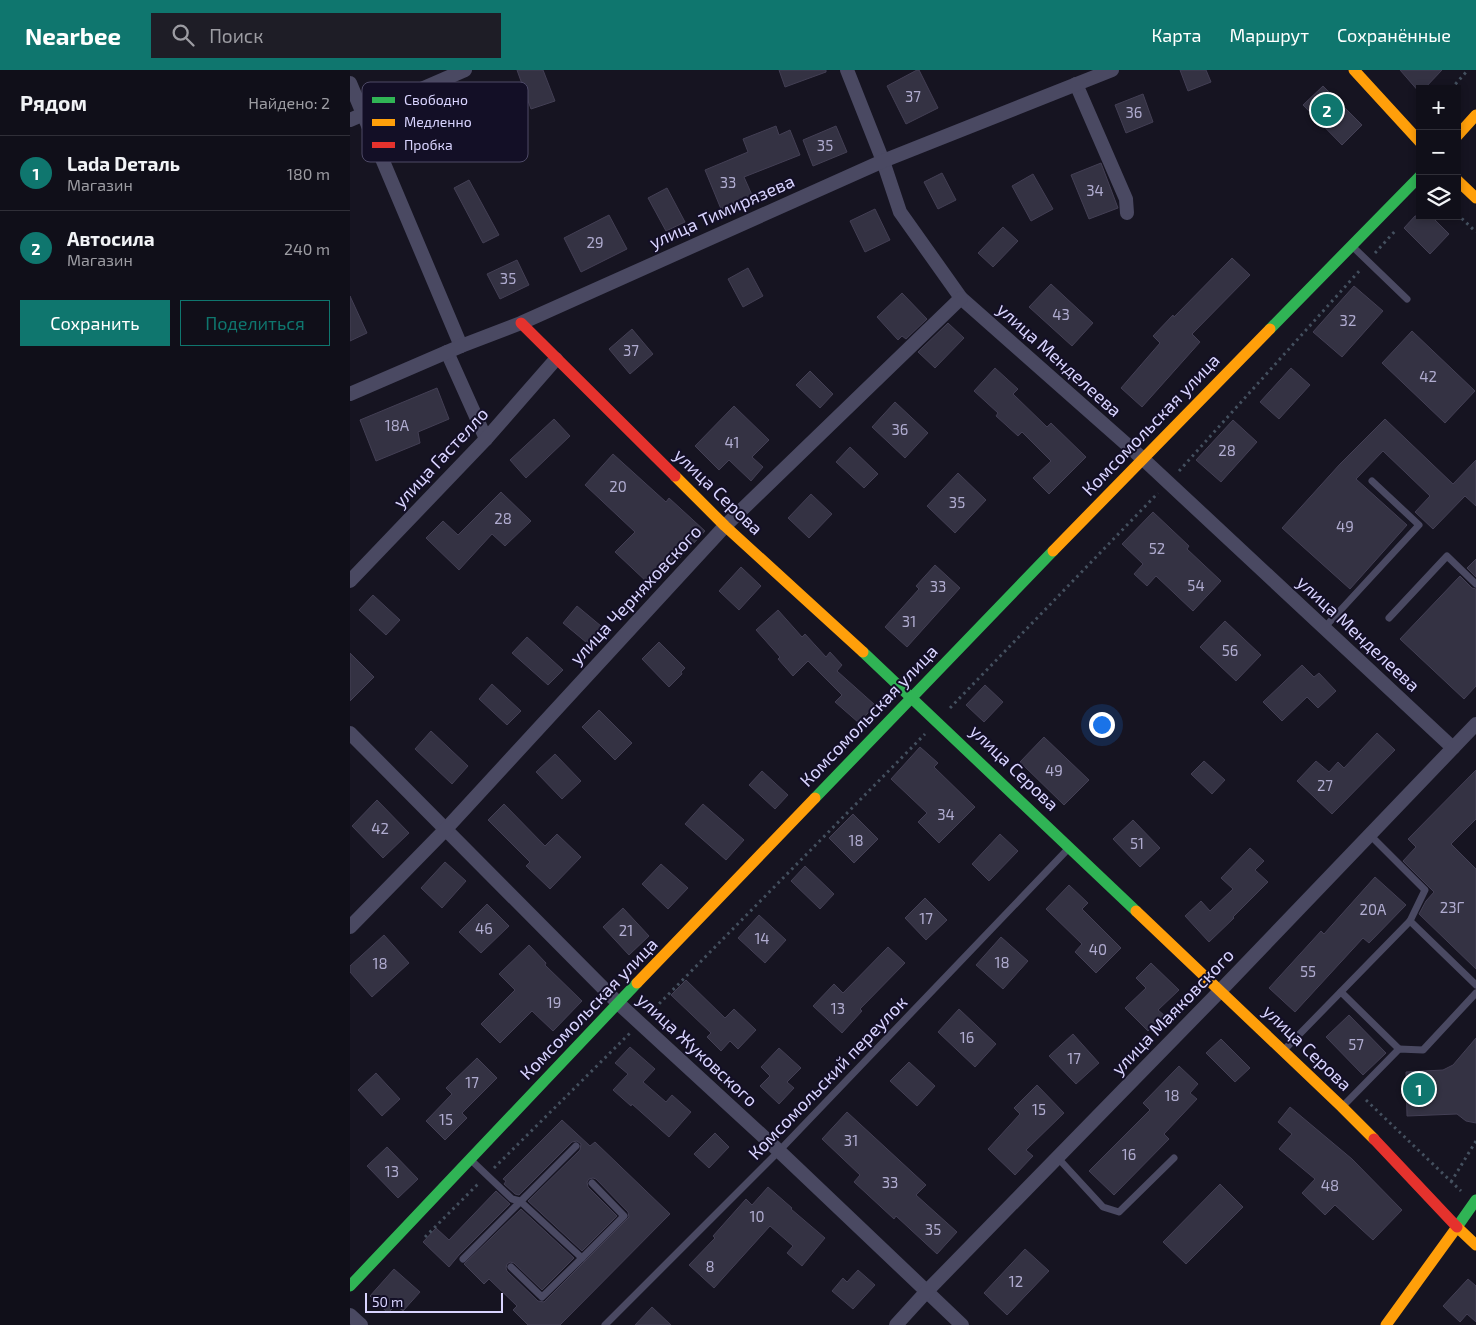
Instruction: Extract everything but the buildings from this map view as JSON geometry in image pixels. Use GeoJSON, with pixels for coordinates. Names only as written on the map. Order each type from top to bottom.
{"type":"FeatureCollection","features":[{"type":"Feature","properties":{"kind":"main road"},"geometry":{"type":"LineString","coordinates":[[1354,70],[1416,138]]}},
{"type":"Feature","properties":{"kind":"main road"},"geometry":{"type":"LineString","coordinates":[[1461,132],[1476,116]]}},
{"type":"Feature","properties":{"kind":"main road","name":"Комсомольская улица"},"geometry":{"type":"LineString","coordinates":[[350,1286],[618,1003],[1142,458],[1416,180]]}},
{"type":"Feature","properties":{"kind":"main road"},"geometry":{"type":"LineString","coordinates":[[1461,184],[1476,198]]}},
{"type":"Feature","properties":{"kind":"main road","name":"улица Серова"},"geometry":{"type":"LineString","coordinates":[[522,323],[725,526],[912,697],[1342,1108],[1476,1245]]}},
{"type":"Feature","properties":{"kind":"main road"},"geometry":{"type":"LineString","coordinates":[[1386,1325],[1475,1201]]}},
{"type":"Feature","properties":{"kind":"street"},"geometry":{"type":"LineString","coordinates":[[437,82],[465,70]]}},
{"type":"Feature","properties":{"kind":"street","name":"улица Менделеева"},"geometry":{"type":"LineString","coordinates":[[847,70],[883,161],[900,212],[961,298],[1142,458],[1453,748]]}},
{"type":"Feature","properties":{"kind":"street","name":"улица Тимирязева"},"geometry":{"type":"LineString","coordinates":[[350,394],[461,346],[522,323],[883,161],[1112,70]]}},
{"type":"Feature","properties":{"kind":"street"},"geometry":{"type":"LineString","coordinates":[[350,83],[362,110]]}},
{"type":"Feature","properties":{"kind":"street"},"geometry":{"type":"LineString","coordinates":[[1076,84],[1126,199],[1127,213]]}},
{"type":"Feature","properties":{"kind":"street"},"geometry":{"type":"LineString","coordinates":[[350,120],[362,115]]}},
{"type":"Feature","properties":{"kind":"street"},"geometry":{"type":"LineString","coordinates":[[384,162],[461,346]]}},
{"type":"Feature","properties":{"kind":"street","name":"улица Черняховского"},"geometry":{"type":"LineString","coordinates":[[350,927],[445,830],[725,526],[961,298]]}},
{"type":"Feature","properties":{"kind":"street"},"geometry":{"type":"LineString","coordinates":[[447,352],[486,439]]}},
{"type":"Feature","properties":{"kind":"street","name":"улица Гастелло"},"geometry":{"type":"LineString","coordinates":[[350,581],[486,439],[556,359]]}},
{"type":"Feature","properties":{"kind":"street","name":"улица Маяковского"},"geometry":{"type":"LineString","coordinates":[[896,1325],[1476,724]]}},
{"type":"Feature","properties":{"kind":"street","name":"улица Жуковского"},"geometry":{"type":"LineString","coordinates":[[350,733],[618,1003],[779,1151],[962,1325]]}},
{"type":"Feature","properties":{"kind":"street"},"geometry":{"type":"LineString","coordinates":[[350,1315],[361,1325]]}},
{"type":"Feature","properties":{"kind":"lane"},"geometry":{"type":"LineString","coordinates":[[1351,246],[1407,299]]}},
{"type":"Feature","properties":{"kind":"lane"},"geometry":{"type":"LineString","coordinates":[[1324,628],[1419,525],[1372,481]]}},
{"type":"Feature","properties":{"kind":"lane"},"geometry":{"type":"LineString","coordinates":[[1389,618],[1447,556],[1476,584]]}},
{"type":"Feature","properties":{"kind":"lane"},"geometry":{"type":"LineString","coordinates":[[1283,1051],[1410,921],[1425,890],[1370,835]]}},
{"type":"Feature","properties":{"kind":"lane","name":"Комсомольский переулок"},"geometry":{"type":"LineString","coordinates":[[605,1325],[779,1151],[1070,848]]}},
{"type":"Feature","properties":{"kind":"lane"},"geometry":{"type":"LineString","coordinates":[[1410,921],[1476,986]]}},
{"type":"Feature","properties":{"kind":"lane"},"geometry":{"type":"LineString","coordinates":[[1340,992],[1399,1050],[1423,1050],[1476,993]]}},
{"type":"Feature","properties":{"kind":"lane"},"geometry":{"type":"LineString","coordinates":[[1342,1108],[1399,1050]]}},
{"type":"Feature","properties":{"kind":"lane"},"geometry":{"type":"LineString","coordinates":[[463,1259],[576,1146]]}},
{"type":"Feature","properties":{"kind":"lane"},"geometry":{"type":"LineString","coordinates":[[1057,1157],[1103,1207],[1119,1212],[1174,1158]]}},
{"type":"Feature","properties":{"kind":"lane"},"geometry":{"type":"LineString","coordinates":[[470,1159],[512,1199],[520,1201],[582,1258]]}},
{"type":"Feature","properties":{"kind":"lane"},"geometry":{"type":"LineString","coordinates":[[511,1267],[542,1297],[624,1216],[592,1183]]}},
{"type":"Feature","properties":{"kind":"path"},"geometry":{"type":"LineString","coordinates":[[1455,85],[1468,70]]}},
{"type":"Feature","properties":{"kind":"path"},"geometry":{"type":"LineString","coordinates":[[1461,218],[1476,232]]}},
{"type":"Feature","properties":{"kind":"path"},"geometry":{"type":"LineString","coordinates":[[418,1244],[640,1023],[1168,483],[1400,226]]}},
{"type":"Feature","properties":{"kind":"path"},"geometry":{"type":"LineString","coordinates":[[1357,1092],[1451,1182],[1475,1201]]}},
{"type":"Feature","properties":{"kind":"path"},"geometry":{"type":"LineString","coordinates":[[1451,1182],[1476,1141]]}},
{"type":"Feature","properties":{"kind":"traffic: fast"},"geometry":{"type":"LineString","coordinates":[[1270,329],[1416,180]]}},
{"type":"Feature","properties":{"kind":"traffic: fast"},"geometry":{"type":"LineString","coordinates":[[815,798],[1053,551]]}},
{"type":"Feature","properties":{"kind":"traffic: fast"},"geometry":{"type":"LineString","coordinates":[[863,652],[1136,911]]}},
{"type":"Feature","properties":{"kind":"traffic: fast"},"geometry":{"type":"LineString","coordinates":[[350,1286],[637,983]]}},
{"type":"Feature","properties":{"kind":"traffic: fast"},"geometry":{"type":"LineString","coordinates":[[1457,1227],[1476,1200]]}},
{"type":"Feature","properties":{"kind":"traffic: slow"},"geometry":{"type":"LineString","coordinates":[[1354,70],[1416,138]]}},
{"type":"Feature","properties":{"kind":"traffic: slow"},"geometry":{"type":"LineString","coordinates":[[1461,132],[1476,115]]}},
{"type":"Feature","properties":{"kind":"traffic: slow"},"geometry":{"type":"LineString","coordinates":[[1461,184],[1476,198]]}},
{"type":"Feature","properties":{"kind":"traffic: slow"},"geometry":{"type":"LineString","coordinates":[[1053,551],[1270,329]]}},
{"type":"Feature","properties":{"kind":"traffic: slow"},"geometry":{"type":"LineString","coordinates":[[675,476],[725,526],[863,652]]}},
{"type":"Feature","properties":{"kind":"traffic: slow"},"geometry":{"type":"LineString","coordinates":[[637,983],[815,798]]}},
{"type":"Feature","properties":{"kind":"traffic: slow"},"geometry":{"type":"LineString","coordinates":[[1136,911],[1374,1139]]}},
{"type":"Feature","properties":{"kind":"traffic: slow"},"geometry":{"type":"LineString","coordinates":[[1386,1325],[1457,1227],[1476,1245]]}},
{"type":"Feature","properties":{"kind":"traffic: jam"},"geometry":{"type":"LineString","coordinates":[[521,323],[675,476]]}},
{"type":"Feature","properties":{"kind":"traffic: jam"},"geometry":{"type":"LineString","coordinates":[[1374,1139],[1457,1227]]}},
{"type":"Feature","properties":{"kind":"place","name":"Автосила"},"geometry":{"type":"Point","coordinates":[1327,110]}},
{"type":"Feature","properties":{"kind":"place","name":"Lada Dеталь"},"geometry":{"type":"Point","coordinates":[1419,1089]}}]}
